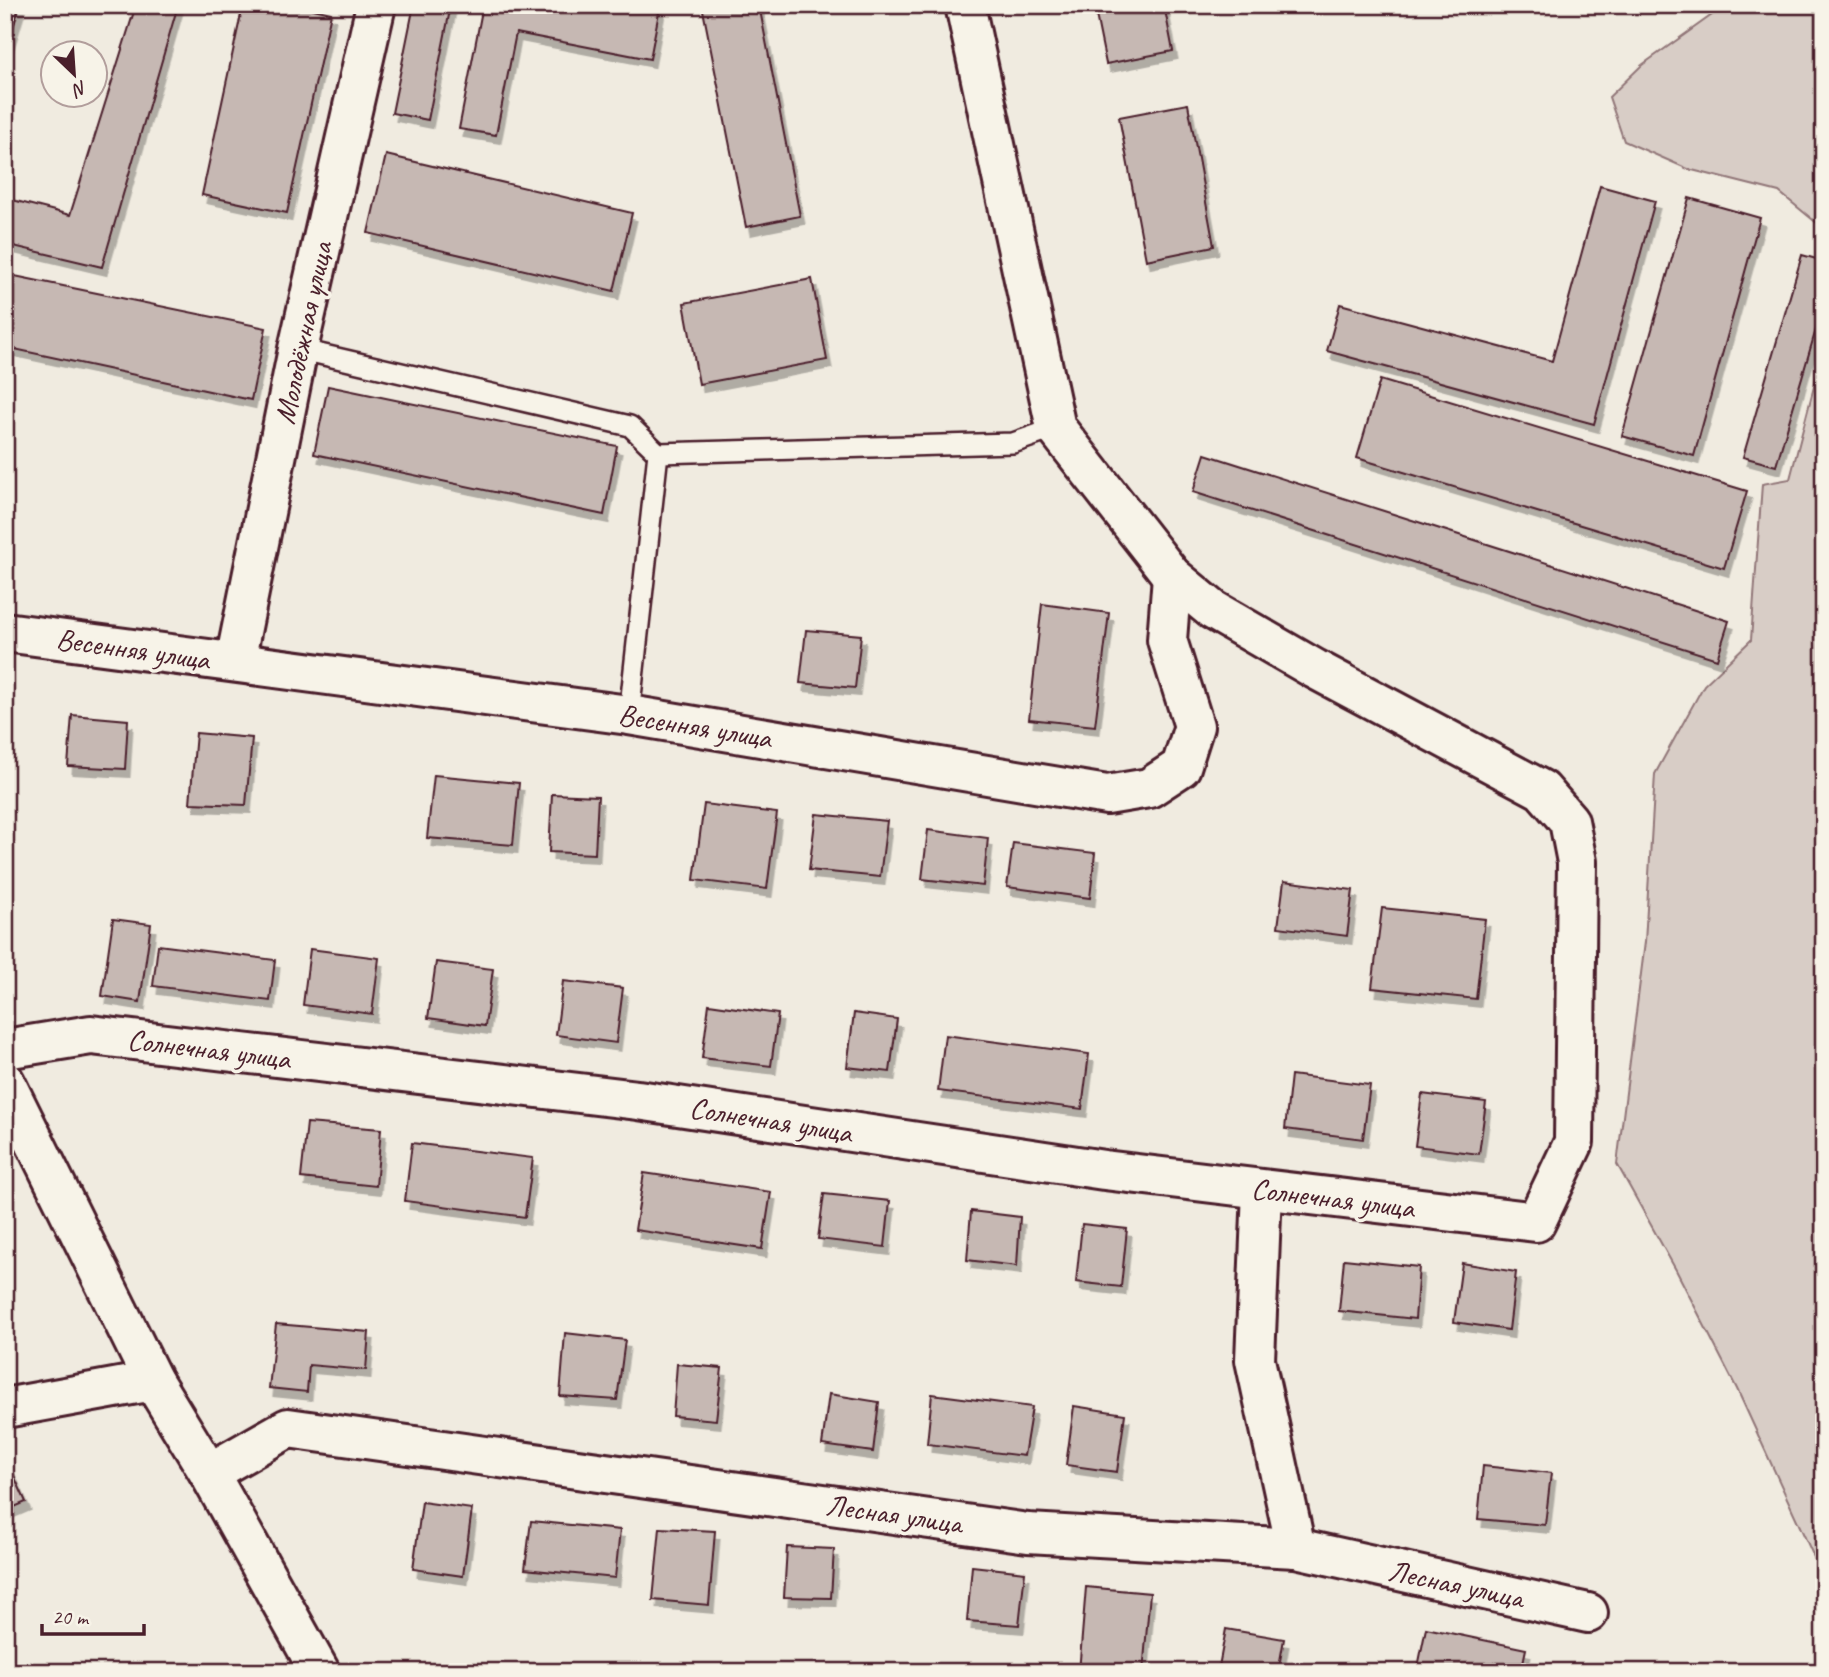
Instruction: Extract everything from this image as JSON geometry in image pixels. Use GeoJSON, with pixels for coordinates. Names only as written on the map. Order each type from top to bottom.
{"type":"FeatureCollection","features":[{"type":"Feature","properties":{"kind":"street","name":"Молодёжная улица"},"geometry":{"type":"LineString","coordinates":[[235,662],[298,349],[376,5]]}},
{"type":"Feature","properties":{"kind":"street"},"geometry":{"type":"LineString","coordinates":[[965,5],[1056,428],[1172,576]]}},
{"type":"Feature","properties":{"kind":"street","name":"Весенняя улица"},"geometry":{"type":"LineString","coordinates":[[5,632],[629,715],[1107,795],[1149,788],[1181,767],[1194,726],[1167,640],[1172,576]]}},
{"type":"Feature","properties":{"kind":"street","name":"Солнечная улица"},"geometry":{"type":"LineString","coordinates":[[5,1049],[92,1035],[638,1100],[1104,1170],[1536,1222],[1574,1142],[1577,862],[1569,821],[1542,790],[1213,610],[1172,576]]}},
{"type":"Feature","properties":{"kind":"street"},"geometry":{"type":"LineString","coordinates":[[5,1082],[153,1381],[209,1472],[320,1672]]}},
{"type":"Feature","properties":{"kind":"street"},"geometry":{"type":"LineString","coordinates":[[1262,1190],[1255,1360],[1296,1548]]}},
{"type":"Feature","properties":{"kind":"street"},"geometry":{"type":"LineString","coordinates":[[5,1408],[153,1381]]}},
{"type":"Feature","properties":{"kind":"street","name":"Лесная улица"},"geometry":{"type":"LineString","coordinates":[[209,1472],[288,1428],[1028,1533],[1296,1548],[1588,1613]]}},
{"type":"Feature","properties":{"kind":"lane"},"geometry":{"type":"LineString","coordinates":[[298,349],[630,426],[658,453],[1013,443],[1056,428]]}},
{"type":"Feature","properties":{"kind":"lane"},"geometry":{"type":"LineString","coordinates":[[629,715],[658,453]]}},
{"type":"Feature","properties":{"kind":"shaded area"},"geometry":{"type":"Polygon","coordinates":[[[1726,5],[1824,5],[1824,229],[1779,192],[1688,169],[1624,141],[1609,97],[1642,65],[1726,5]]]}},
{"type":"Feature","properties":{"kind":"shaded area"},"geometry":{"type":"Polygon","coordinates":[[[1824,348],[1824,1579],[1737,1389],[1676,1270],[1617,1164],[1645,942],[1655,774],[1704,685],[1751,640],[1762,484],[1790,479],[1824,348]]]}},
{"type":"Feature","properties":{"kind":"building"},"geometry":{"type":"Polygon","coordinates":[[[5,5],[20,5],[5,54],[5,5]]]}},
{"type":"Feature","properties":{"kind":"building"},"geometry":{"type":"Polygon","coordinates":[[[136,5],[178,5],[102,267],[5,244],[5,198],[70,215],[104,108],[108,108],[108,94],[136,5]]]}},
{"type":"Feature","properties":{"kind":"building"},"geometry":{"type":"Polygon","coordinates":[[[243,5],[296,5],[331,13],[287,213],[202,195],[243,5]]]}},
{"type":"Feature","properties":{"kind":"building"},"geometry":{"type":"Polygon","coordinates":[[[414,5],[451,5],[428,120],[392,113],[414,5]]]}},
{"type":"Feature","properties":{"kind":"building"},"geometry":{"type":"Polygon","coordinates":[[[483,5],[660,7],[650,59],[516,33],[496,135],[459,129],[483,5]]]}},
{"type":"Feature","properties":{"kind":"building"},"geometry":{"type":"Polygon","coordinates":[[[702,5],[759,5],[800,216],[746,227],[702,5]]]}},
{"type":"Feature","properties":{"kind":"building"},"geometry":{"type":"Polygon","coordinates":[[[1094,5],[1164,5],[1173,51],[1106,64],[1094,5]]]}},
{"type":"Feature","properties":{"kind":"building"},"geometry":{"type":"Polygon","coordinates":[[[1188,104],[1214,246],[1146,260],[1119,117],[1188,104]]]}},
{"type":"Feature","properties":{"kind":"building"},"geometry":{"type":"Polygon","coordinates":[[[386,155],[632,213],[614,291],[368,233],[386,155]]]}},
{"type":"Feature","properties":{"kind":"building"},"geometry":{"type":"Polygon","coordinates":[[[1600,186],[1655,201],[1594,424],[1327,351],[1340,304],[1552,361],[1600,186]]]}},
{"type":"Feature","properties":{"kind":"building"},"geometry":{"type":"Polygon","coordinates":[[[1689,198],[1760,218],[1694,456],[1622,436],[1689,198]]]}},
{"type":"Feature","properties":{"kind":"building"},"geometry":{"type":"Polygon","coordinates":[[[1802,255],[1824,261],[1824,302],[1776,466],[1743,457],[1802,255]]]}},
{"type":"Feature","properties":{"kind":"building"},"geometry":{"type":"Polygon","coordinates":[[[5,274],[266,328],[251,400],[5,347],[5,274]]]}},
{"type":"Feature","properties":{"kind":"building"},"geometry":{"type":"Polygon","coordinates":[[[812,279],[827,360],[699,384],[684,303],[812,279]]]}},
{"type":"Feature","properties":{"kind":"building"},"geometry":{"type":"Polygon","coordinates":[[[1380,380],[1747,491],[1724,568],[1357,458],[1380,380]]]}},
{"type":"Feature","properties":{"kind":"building"},"geometry":{"type":"Polygon","coordinates":[[[328,386],[617,446],[604,515],[314,454],[328,386]]]}},
{"type":"Feature","properties":{"kind":"building"},"geometry":{"type":"Polygon","coordinates":[[[1205,454],[1729,621],[1717,659],[1193,492],[1205,454]]]}},
{"type":"Feature","properties":{"kind":"building"},"geometry":{"type":"Polygon","coordinates":[[[1042,604],[1109,613],[1095,726],[1029,719],[1042,604]]]}},
{"type":"Feature","properties":{"kind":"building"},"geometry":{"type":"Polygon","coordinates":[[[806,630],[861,635],[855,688],[800,683],[806,630]]]}},
{"type":"Feature","properties":{"kind":"building"},"geometry":{"type":"Polygon","coordinates":[[[72,715],[128,720],[125,769],[68,766],[72,715]]]}},
{"type":"Feature","properties":{"kind":"building"},"geometry":{"type":"Polygon","coordinates":[[[196,733],[252,738],[246,805],[190,803],[196,733]]]}},
{"type":"Feature","properties":{"kind":"building"},"geometry":{"type":"Polygon","coordinates":[[[434,775],[519,783],[513,845],[427,838],[434,775]]]}},
{"type":"Feature","properties":{"kind":"building"},"geometry":{"type":"Polygon","coordinates":[[[552,794],[598,796],[595,854],[549,852],[552,794]]]}},
{"type":"Feature","properties":{"kind":"building"},"geometry":{"type":"Polygon","coordinates":[[[704,804],[777,813],[767,889],[694,880],[704,804]]]}},
{"type":"Feature","properties":{"kind":"building"},"geometry":{"type":"Polygon","coordinates":[[[816,814],[887,821],[880,877],[809,870],[816,814]]]}},
{"type":"Feature","properties":{"kind":"building"},"geometry":{"type":"Polygon","coordinates":[[[928,830],[988,838],[983,886],[922,879],[928,830]]]}},
{"type":"Feature","properties":{"kind":"building"},"geometry":{"type":"Polygon","coordinates":[[[1013,843],[1095,853],[1090,898],[1007,887],[1013,843]]]}},
{"type":"Feature","properties":{"kind":"building"},"geometry":{"type":"Polygon","coordinates":[[[1284,881],[1353,890],[1347,936],[1278,927],[1284,881]]]}},
{"type":"Feature","properties":{"kind":"building"},"geometry":{"type":"Polygon","coordinates":[[[1382,908],[1485,919],[1476,999],[1372,988],[1382,908]]]}},
{"type":"Feature","properties":{"kind":"building"},"geometry":{"type":"Polygon","coordinates":[[[113,919],[151,924],[140,1002],[102,996],[113,919]]]}},
{"type":"Feature","properties":{"kind":"building"},"geometry":{"type":"Polygon","coordinates":[[[158,945],[275,960],[270,1001],[153,986],[158,945]]]}},
{"type":"Feature","properties":{"kind":"building"},"geometry":{"type":"Polygon","coordinates":[[[310,949],[379,958],[372,1014],[303,1005],[310,949]]]}},
{"type":"Feature","properties":{"kind":"building"},"geometry":{"type":"Polygon","coordinates":[[[436,962],[493,969],[485,1026],[428,1018],[436,962]]]}},
{"type":"Feature","properties":{"kind":"building"},"geometry":{"type":"Polygon","coordinates":[[[563,981],[623,988],[616,1043],[556,1035],[563,981]]]}},
{"type":"Feature","properties":{"kind":"building"},"geometry":{"type":"Polygon","coordinates":[[[709,1004],[778,1014],[771,1066],[702,1058],[709,1004]]]}},
{"type":"Feature","properties":{"kind":"building"},"geometry":{"type":"Polygon","coordinates":[[[854,1013],[897,1019],[890,1072],[847,1067],[854,1013]]]}},
{"type":"Feature","properties":{"kind":"building"},"geometry":{"type":"Polygon","coordinates":[[[945,1035],[1089,1054],[1082,1109],[938,1091],[945,1035]]]}},
{"type":"Feature","properties":{"kind":"building"},"geometry":{"type":"Polygon","coordinates":[[[1291,1075],[1370,1085],[1363,1139],[1285,1129],[1291,1075]]]}},
{"type":"Feature","properties":{"kind":"building"},"geometry":{"type":"Polygon","coordinates":[[[1422,1094],[1486,1102],[1479,1154],[1415,1146],[1422,1094]]]}},
{"type":"Feature","properties":{"kind":"building"},"geometry":{"type":"Polygon","coordinates":[[[307,1123],[381,1129],[376,1186],[301,1178],[307,1123]]]}},
{"type":"Feature","properties":{"kind":"building"},"geometry":{"type":"Polygon","coordinates":[[[412,1143],[533,1158],[525,1217],[405,1201],[412,1143]]]}},
{"type":"Feature","properties":{"kind":"building"},"geometry":{"type":"Polygon","coordinates":[[[644,1173],[771,1192],[762,1249],[635,1230],[644,1173]]]}},
{"type":"Feature","properties":{"kind":"building"},"geometry":{"type":"Polygon","coordinates":[[[824,1194],[890,1201],[885,1247],[818,1239],[824,1194]]]}},
{"type":"Feature","properties":{"kind":"building"},"geometry":{"type":"Polygon","coordinates":[[[971,1211],[1020,1217],[1017,1266],[967,1260],[971,1211]]]}},
{"type":"Feature","properties":{"kind":"building"},"geometry":{"type":"Polygon","coordinates":[[[1082,1224],[1127,1229],[1121,1287],[1076,1282],[1082,1224]]]}},
{"type":"Feature","properties":{"kind":"building"},"geometry":{"type":"Polygon","coordinates":[[[1344,1259],[1419,1267],[1415,1319],[1339,1311],[1344,1259]]]}},
{"type":"Feature","properties":{"kind":"building"},"geometry":{"type":"Polygon","coordinates":[[[1462,1263],[1516,1272],[1509,1330],[1454,1322],[1462,1263]]]}},
{"type":"Feature","properties":{"kind":"building"},"geometry":{"type":"Polygon","coordinates":[[[276,1324],[369,1332],[366,1370],[309,1365],[307,1392],[269,1388],[276,1324]]]}},
{"type":"Feature","properties":{"kind":"building"},"geometry":{"type":"Polygon","coordinates":[[[565,1333],[625,1340],[617,1400],[560,1396],[565,1333]]]}},
{"type":"Feature","properties":{"kind":"building"},"geometry":{"type":"Polygon","coordinates":[[[677,1364],[722,1368],[716,1420],[673,1416],[677,1364]]]}},
{"type":"Feature","properties":{"kind":"building"},"geometry":{"type":"Polygon","coordinates":[[[829,1394],[879,1402],[873,1452],[822,1445],[829,1394]]]}},
{"type":"Feature","properties":{"kind":"building"},"geometry":{"type":"Polygon","coordinates":[[[932,1394],[1032,1407],[1024,1456],[927,1444],[932,1394]]]}},
{"type":"Feature","properties":{"kind":"building"},"geometry":{"type":"Polygon","coordinates":[[[1074,1406],[1125,1414],[1117,1472],[1066,1465],[1074,1406]]]}},
{"type":"Feature","properties":{"kind":"building"},"geometry":{"type":"Polygon","coordinates":[[[5,1456],[26,1502],[5,1511],[5,1456]]]}},
{"type":"Feature","properties":{"kind":"building"},"geometry":{"type":"Polygon","coordinates":[[[1483,1466],[1551,1473],[1545,1525],[1478,1519],[1483,1466]]]}},
{"type":"Feature","properties":{"kind":"building"},"geometry":{"type":"Polygon","coordinates":[[[422,1502],[472,1509],[463,1576],[413,1569],[422,1502]]]}},
{"type":"Feature","properties":{"kind":"building"},"geometry":{"type":"Polygon","coordinates":[[[531,1521],[620,1530],[615,1578],[525,1569],[531,1521]]]}},
{"type":"Feature","properties":{"kind":"building"},"geometry":{"type":"Polygon","coordinates":[[[660,1528],[715,1531],[709,1605],[653,1600],[660,1528]]]}},
{"type":"Feature","properties":{"kind":"building"},"geometry":{"type":"Polygon","coordinates":[[[787,1547],[834,1549],[831,1598],[784,1597],[787,1547]]]}},
{"type":"Feature","properties":{"kind":"building"},"geometry":{"type":"Polygon","coordinates":[[[972,1566],[1025,1572],[1019,1625],[967,1621],[972,1566]]]}},
{"type":"Feature","properties":{"kind":"building"},"geometry":{"type":"Polygon","coordinates":[[[1086,1587],[1150,1593],[1143,1672],[1079,1672],[1086,1587]]]}},
{"type":"Feature","properties":{"kind":"building"},"geometry":{"type":"Polygon","coordinates":[[[1426,1628],[1526,1649],[1521,1672],[1417,1672],[1426,1628]]]}},
{"type":"Feature","properties":{"kind":"building"},"geometry":{"type":"Polygon","coordinates":[[[1226,1629],[1284,1639],[1278,1672],[1218,1672],[1226,1629]]]}}]}
